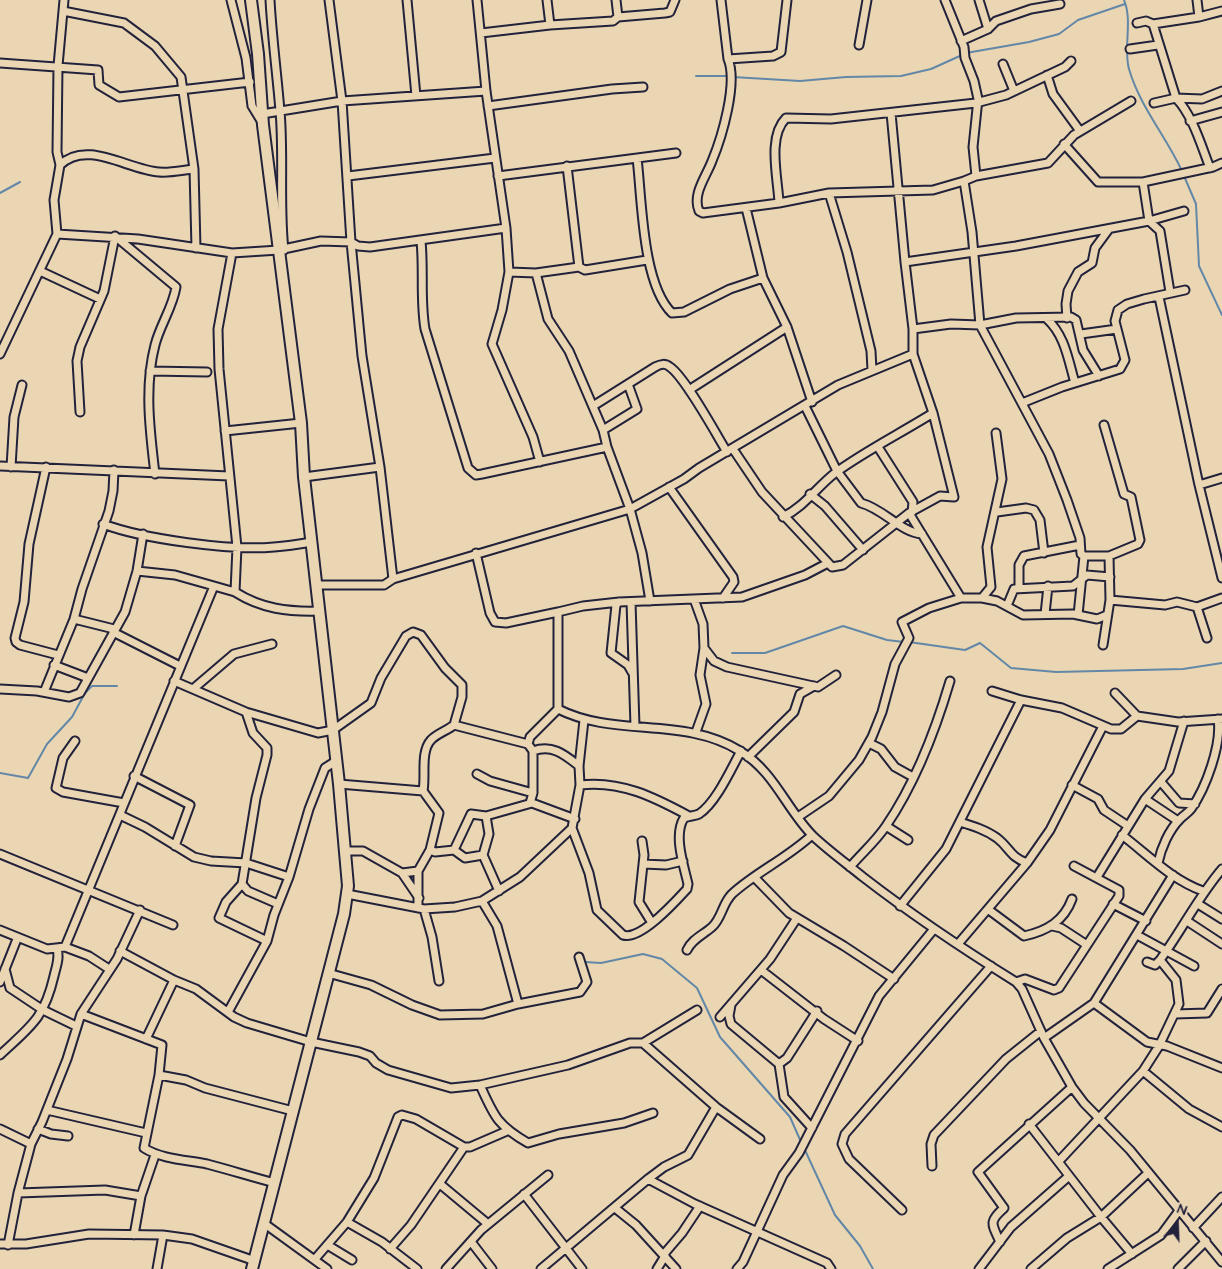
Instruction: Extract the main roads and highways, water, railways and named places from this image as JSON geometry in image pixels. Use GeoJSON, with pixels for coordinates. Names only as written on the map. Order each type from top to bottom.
{"type":"FeatureCollection","features":[{"type":"Feature","properties":{"kind":"main road"},"geometry":{"type":"LineString","coordinates":[[251,0],[263,125],[282,250],[301,423],[304,477],[346,851],[347,894],[265,1224],[253,1265]]}},
{"type":"Feature","properties":{"kind":"waterway"},"geometry":{"type":"LineString","coordinates":[[1124,0],[1128,17],[1127,61],[1129,69],[1146,109],[1182,171]]}},
{"type":"Feature","properties":{"kind":"waterway"},"geometry":{"type":"LineString","coordinates":[[966,53],[1029,42],[1059,34],[1078,20],[1125,4]]}},
{"type":"Feature","properties":{"kind":"waterway"},"geometry":{"type":"LineString","coordinates":[[733,77],[800,81],[846,77],[901,76],[931,69],[962,55]]}},
{"type":"Feature","properties":{"kind":"waterway"},"geometry":{"type":"LineString","coordinates":[[696,76],[728,76]]}},
{"type":"Feature","properties":{"kind":"waterway"},"geometry":{"type":"LineString","coordinates":[[1184,176],[1196,204],[1199,266],[1222,315]]}},
{"type":"Feature","properties":{"kind":"waterway"},"geometry":{"type":"LineString","coordinates":[[0,193],[20,182]]}},
{"type":"Feature","properties":{"kind":"waterway"},"geometry":{"type":"LineString","coordinates":[[732,653],[765,653],[843,626],[887,640],[904,642]]}},
{"type":"Feature","properties":{"kind":"waterway"},"geometry":{"type":"LineString","coordinates":[[909,642],[965,650],[980,643],[1011,668],[1056,672],[1183,669],[1222,663]]}},
{"type":"Feature","properties":{"kind":"waterway"},"geometry":{"type":"LineString","coordinates":[[0,773],[28,778],[47,744],[72,717],[85,693],[92,686],[117,686]]}},
{"type":"Feature","properties":{"kind":"waterway"},"geometry":{"type":"LineString","coordinates":[[585,962],[601,963],[643,954],[662,959],[697,988],[720,1037],[790,1117],[801,1142]]}},
{"type":"Feature","properties":{"kind":"waterway"},"geometry":{"type":"LineString","coordinates":[[804,1148],[835,1215],[860,1246],[873,1269]]}}]}
